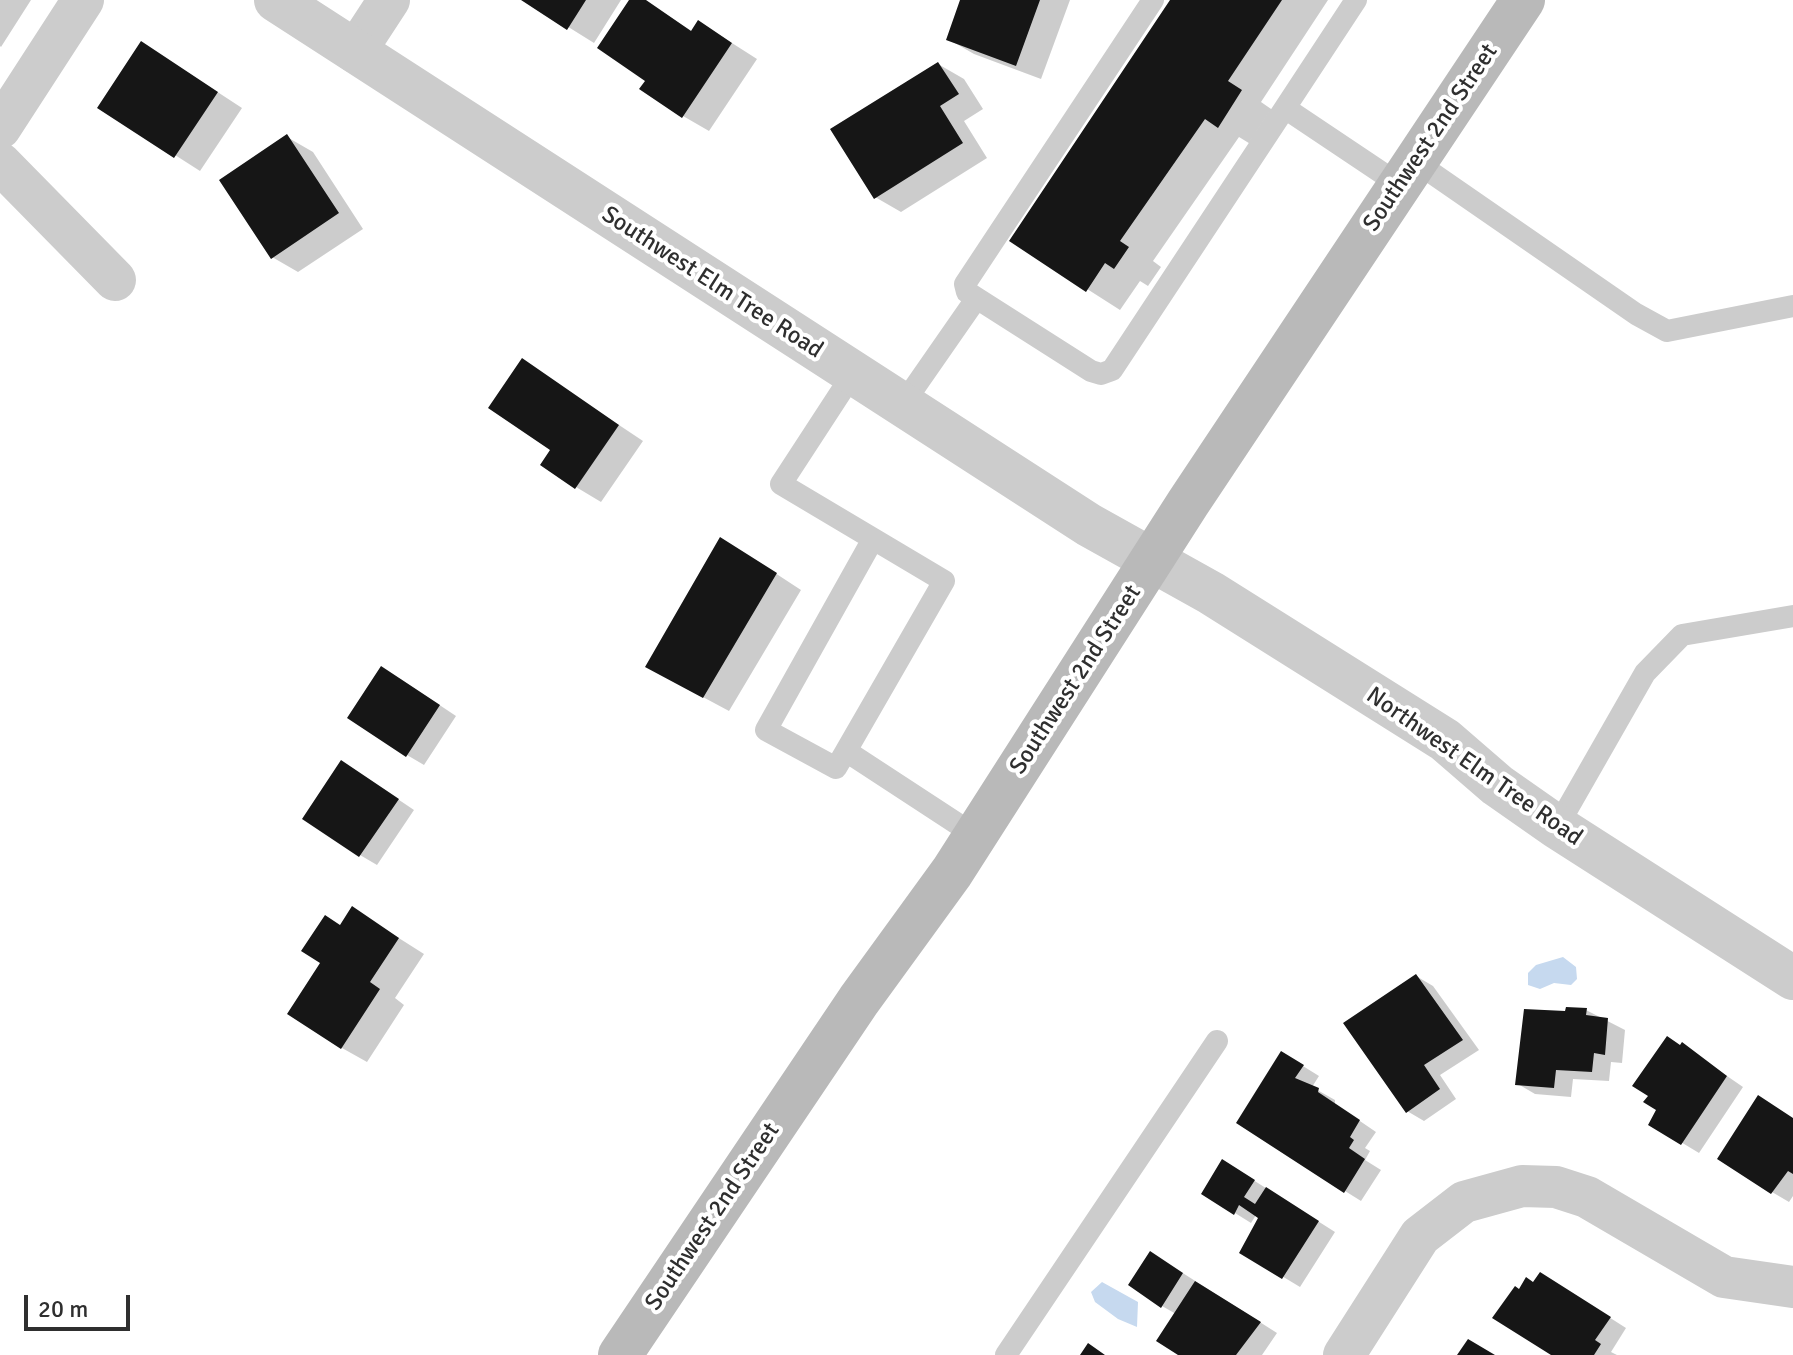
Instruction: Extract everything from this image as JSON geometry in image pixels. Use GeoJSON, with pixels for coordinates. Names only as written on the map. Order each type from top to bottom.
{"type":"FeatureCollection","features":[{"type":"Feature","properties":{"kind":"main road","name":"Southwest 2nd Street"},"geometry":{"type":"LineString","coordinates":[[620,1355],[851,1013],[976,836],[1153,561],[1523,0]]}},
{"type":"Feature","properties":{"kind":"street"},"geometry":{"type":"LineString","coordinates":[[0,128],[83,0]]}},
{"type":"Feature","properties":{"kind":"street","name":"Southwest Elm Tree Road"},"geometry":{"type":"LineString","coordinates":[[276,0],[816,351],[854,372],[1089,525],[1153,561]]}},
{"type":"Feature","properties":{"kind":"street"},"geometry":{"type":"LineString","coordinates":[[355,52],[389,0]]}},
{"type":"Feature","properties":{"kind":"street"},"geometry":{"type":"LineString","coordinates":[[0,163],[115,280]]}},
{"type":"Feature","properties":{"kind":"street","name":"Northwest Elm Tree Road"},"geometry":{"type":"LineString","coordinates":[[1153,561],[1445,740],[1497,785],[1557,827],[1793,978]]}},
{"type":"Feature","properties":{"kind":"street"},"geometry":{"type":"LineString","coordinates":[[1344,1355],[1420,1236],[1464,1202],[1522,1186],[1556,1187],[1587,1197],[1724,1277],[1793,1287]]}},
{"type":"Feature","properties":{"kind":"lane"},"geometry":{"type":"LineString","coordinates":[[1153,0],[965,284],[967,292],[976,299],[1091,371],[1101,374],[1112,370],[1356,0]]}},
{"type":"Feature","properties":{"kind":"lane"},"geometry":{"type":"LineString","coordinates":[[1285,108],[1408,173],[1667,331],[1793,306]]}},
{"type":"Feature","properties":{"kind":"lane"},"geometry":{"type":"LineString","coordinates":[[903,404],[976,299]]}},
{"type":"Feature","properties":{"kind":"lane"},"geometry":{"type":"LineString","coordinates":[[854,372],[781,484],[944,581],[836,768],[766,730],[873,539]]}},
{"type":"Feature","properties":{"kind":"lane"},"geometry":{"type":"LineString","coordinates":[[1557,827],[1645,673],[1682,635],[1793,616]]}},
{"type":"Feature","properties":{"kind":"lane"},"geometry":{"type":"LineString","coordinates":[[846,751],[976,836]]}},
{"type":"Feature","properties":{"kind":"lane"},"geometry":{"type":"LineString","coordinates":[[1006,1355],[1217,1041]]}},
{"type":"Feature","properties":{"kind":"water"},"geometry":{"type":"Polygon","coordinates":[[[1563,957],[1576,967],[1577,979],[1571,985],[1554,983],[1540,989],[1528,985],[1528,973],[1536,965],[1563,957]]]}},
{"type":"Feature","properties":{"kind":"water"},"geometry":{"type":"Polygon","coordinates":[[[1102,1282],[1138,1302],[1137,1327],[1118,1319],[1095,1302],[1091,1292],[1102,1282]]]}},
{"type":"Feature","properties":{"kind":"building"},"geometry":{"type":"Polygon","coordinates":[[[521,0],[586,0],[567,30],[521,0]]]}},
{"type":"Feature","properties":{"kind":"building"},"geometry":{"type":"Polygon","coordinates":[[[629,0],[646,0],[691,31],[698,20],[732,43],[682,118],[639,89],[645,81],[597,48],[629,0]]]}},
{"type":"Feature","properties":{"kind":"building"},"geometry":{"type":"Polygon","coordinates":[[[960,0],[1040,0],[1016,66],[946,40],[960,0]]]}},
{"type":"Feature","properties":{"kind":"building"},"geometry":{"type":"Polygon","coordinates":[[[1170,0],[1282,0],[1228,81],[1242,90],[1218,128],[1205,119],[1120,241],[1129,247],[1114,269],[1105,263],[1086,292],[1009,241],[1170,0]]]}},
{"type":"Feature","properties":{"kind":"building"},"geometry":{"type":"Polygon","coordinates":[[[141,41],[218,92],[174,158],[97,108],[141,41]]]}},
{"type":"Feature","properties":{"kind":"building"},"geometry":{"type":"Polygon","coordinates":[[[938,62],[959,94],[940,106],[963,143],[874,199],[830,129],[938,62]]]}},
{"type":"Feature","properties":{"kind":"building"},"geometry":{"type":"Polygon","coordinates":[[[287,134],[339,213],[271,259],[219,180],[287,134]]]}},
{"type":"Feature","properties":{"kind":"building"},"geometry":{"type":"Polygon","coordinates":[[[522,358],[619,425],[575,489],[540,465],[550,450],[488,408],[522,358]]]}},
{"type":"Feature","properties":{"kind":"building"},"geometry":{"type":"Polygon","coordinates":[[[720,537],[777,573],[703,698],[645,667],[720,537]]]}},
{"type":"Feature","properties":{"kind":"building"},"geometry":{"type":"Polygon","coordinates":[[[381,666],[440,705],[406,757],[347,718],[381,666]]]}},
{"type":"Feature","properties":{"kind":"building"},"geometry":{"type":"Polygon","coordinates":[[[341,760],[399,799],[359,857],[302,819],[341,760]]]}},
{"type":"Feature","properties":{"kind":"building"},"geometry":{"type":"Polygon","coordinates":[[[352,906],[399,938],[370,982],[380,989],[341,1049],[287,1014],[320,963],[301,951],[325,915],[340,925],[352,906]]]}},
{"type":"Feature","properties":{"kind":"building"},"geometry":{"type":"Polygon","coordinates":[[[1416,974],[1463,1040],[1424,1065],[1440,1089],[1406,1113],[1343,1023],[1416,974]]]}},
{"type":"Feature","properties":{"kind":"building"},"geometry":{"type":"Polygon","coordinates":[[[1566,1007],[1587,1008],[1586,1015],[1608,1018],[1605,1055],[1594,1053],[1592,1072],[1556,1070],[1554,1088],[1515,1085],[1524,1009],[1565,1011],[1566,1007]]]}},
{"type":"Feature","properties":{"kind":"building"},"geometry":{"type":"Polygon","coordinates":[[[1667,1036],[1680,1045],[1682,1042],[1727,1076],[1681,1145],[1648,1125],[1656,1110],[1643,1102],[1648,1096],[1632,1086],[1667,1036]]]}},
{"type":"Feature","properties":{"kind":"building"},"geometry":{"type":"Polygon","coordinates":[[[1281,1051],[1304,1065],[1295,1078],[1319,1088],[1318,1092],[1360,1120],[1350,1137],[1354,1140],[1349,1148],[1365,1159],[1344,1193],[1236,1123],[1281,1051]]]}},
{"type":"Feature","properties":{"kind":"building"},"geometry":{"type":"Polygon","coordinates":[[[1758,1095],[1793,1118],[1793,1174],[1788,1171],[1771,1194],[1717,1159],[1758,1095]]]}},
{"type":"Feature","properties":{"kind":"building"},"geometry":{"type":"Polygon","coordinates":[[[1222,1159],[1255,1180],[1244,1197],[1255,1204],[1266,1187],[1319,1221],[1282,1279],[1239,1253],[1258,1218],[1239,1205],[1234,1215],[1201,1194],[1222,1159]]]}},
{"type":"Feature","properties":{"kind":"building"},"geometry":{"type":"Polygon","coordinates":[[[1150,1251],[1183,1273],[1161,1308],[1128,1285],[1150,1251]]]}},
{"type":"Feature","properties":{"kind":"building"},"geometry":{"type":"Polygon","coordinates":[[[1540,1272],[1611,1317],[1595,1340],[1601,1344],[1594,1355],[1551,1355],[1492,1318],[1515,1286],[1519,1289],[1526,1277],[1533,1282],[1540,1272]]]}},
{"type":"Feature","properties":{"kind":"building"},"geometry":{"type":"Polygon","coordinates":[[[1195,1281],[1261,1322],[1236,1355],[1178,1355],[1156,1341],[1195,1281]]]}},
{"type":"Feature","properties":{"kind":"building"},"geometry":{"type":"Polygon","coordinates":[[[1468,1339],[1495,1355],[1457,1355],[1468,1339]]]}},
{"type":"Feature","properties":{"kind":"building"},"geometry":{"type":"Polygon","coordinates":[[[1088,1343],[1105,1355],[1080,1355],[1088,1343]]]}}]}
